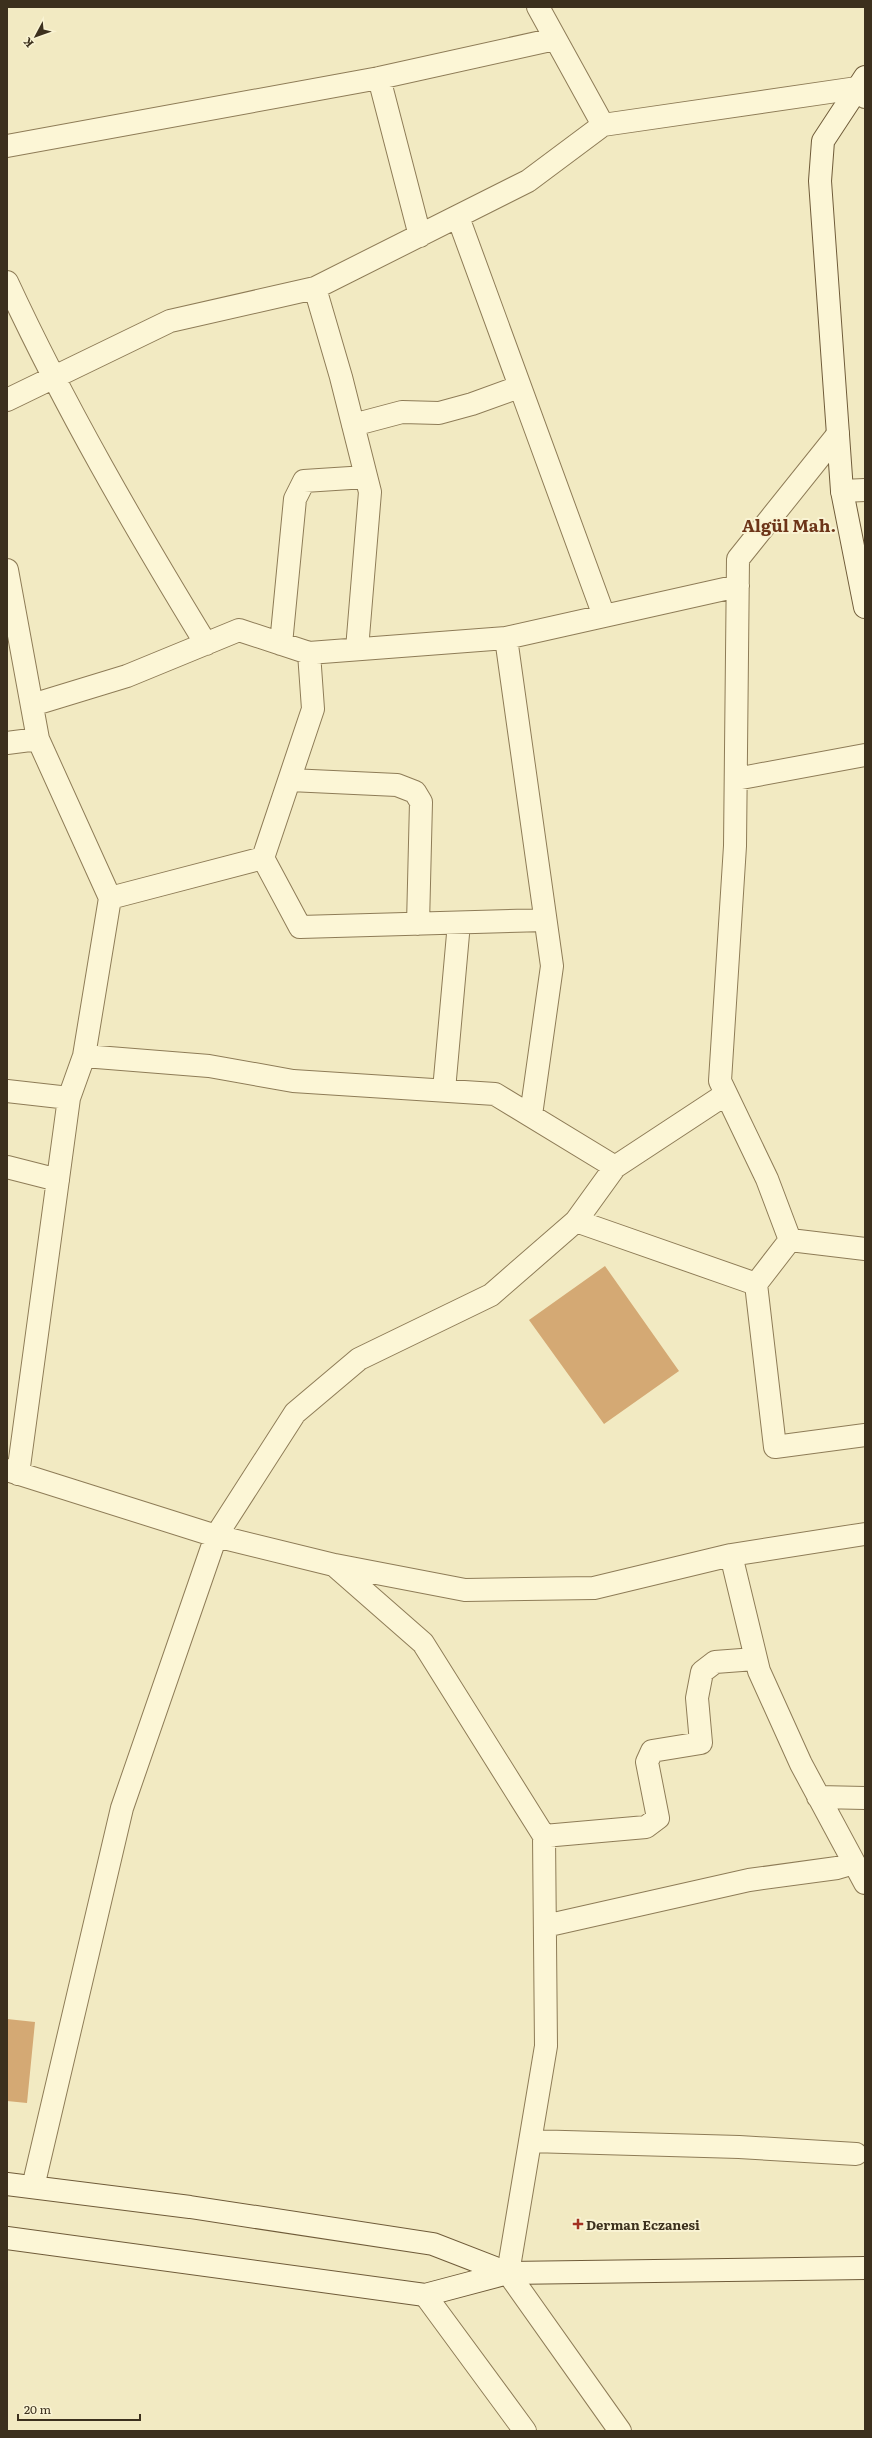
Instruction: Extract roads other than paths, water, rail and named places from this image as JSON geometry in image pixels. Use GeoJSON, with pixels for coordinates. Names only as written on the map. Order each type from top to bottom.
{"type":"FeatureCollection","features":[{"type":"Feature","properties":{"kind":"street"},"geometry":{"type":"LineString","coordinates":[[538,7],[603,125]]}},
{"type":"Feature","properties":{"kind":"street"},"geometry":{"type":"LineString","coordinates":[[7,146],[379,78],[555,39]]}},
{"type":"Feature","properties":{"kind":"street"},"geometry":{"type":"LineString","coordinates":[[379,78],[420,236]]}},
{"type":"Feature","properties":{"kind":"street"},"geometry":{"type":"LineString","coordinates":[[7,400],[56,378],[170,321],[315,288],[528,181],[603,125],[862,88]]}},
{"type":"Feature","properties":{"kind":"street"},"geometry":{"type":"LineString","coordinates":[[862,88],[823,141],[820,181],[842,491],[865,607]]}},
{"type":"Feature","properties":{"kind":"street"},"geometry":{"type":"LineString","coordinates":[[458,217],[604,616]]}},
{"type":"Feature","properties":{"kind":"street"},"geometry":{"type":"LineString","coordinates":[[7,282],[34,340],[56,378],[135,528],[206,644]]}},
{"type":"Feature","properties":{"kind":"street"},"geometry":{"type":"LineString","coordinates":[[315,288],[370,492],[357,649]]}},
{"type":"Feature","properties":{"kind":"street"},"geometry":{"type":"LineString","coordinates":[[353,425],[402,412],[439,413],[472,404],[519,387]]}},
{"type":"Feature","properties":{"kind":"street"},"geometry":{"type":"LineString","coordinates":[[790,1240],[766,1179],[720,1081],[735,846],[738,559],[838,434]]}},
{"type":"Feature","properties":{"kind":"street"},"geometry":{"type":"LineString","coordinates":[[281,644],[295,499],[304,481],[366,477]]}},
{"type":"Feature","properties":{"kind":"street"},"geometry":{"type":"LineString","coordinates":[[842,491],[865,490]]}},
{"type":"Feature","properties":{"kind":"street"},"geometry":{"type":"LineString","coordinates":[[7,570],[38,739],[110,898],[84,1056],[69,1098],[58,1180],[13,1472],[216,1536],[334,1565],[465,1590],[594,1588],[731,1555],[865,1534]]}},
{"type":"Feature","properties":{"kind":"street"},"geometry":{"type":"LineString","coordinates":[[32,705],[127,676],[239,630],[309,653],[506,638],[738,586]]}},
{"type":"Feature","properties":{"kind":"street"},"geometry":{"type":"LineString","coordinates":[[506,638],[552,966],[531,1115]]}},
{"type":"Feature","properties":{"kind":"street"},"geometry":{"type":"LineString","coordinates":[[309,653],[313,709],[263,858],[300,927],[545,920]]}},
{"type":"Feature","properties":{"kind":"street"},"geometry":{"type":"LineString","coordinates":[[7,743],[38,739]]}},
{"type":"Feature","properties":{"kind":"street"},"geometry":{"type":"LineString","coordinates":[[736,779],[865,755]]}},
{"type":"Feature","properties":{"kind":"street"},"geometry":{"type":"LineString","coordinates":[[290,780],[397,785],[415,792],[421,802],[418,924]]}},
{"type":"Feature","properties":{"kind":"street"},"geometry":{"type":"LineString","coordinates":[[110,898],[263,858]]}},
{"type":"Feature","properties":{"kind":"street"},"geometry":{"type":"LineString","coordinates":[[444,1090],[459,923]]}},
{"type":"Feature","properties":{"kind":"street"},"geometry":{"type":"LineString","coordinates":[[84,1056],[209,1066],[293,1081],[495,1094],[615,1167]]}},
{"type":"Feature","properties":{"kind":"street"},"geometry":{"type":"LineString","coordinates":[[7,1091],[69,1098]]}},
{"type":"Feature","properties":{"kind":"street"},"geometry":{"type":"LineString","coordinates":[[33,2187],[122,1808],[216,1536],[295,1412],[359,1359],[491,1295],[576,1221],[615,1167],[726,1094]]}},
{"type":"Feature","properties":{"kind":"street"},"geometry":{"type":"LineString","coordinates":[[7,1167],[58,1180]]}},
{"type":"Feature","properties":{"kind":"street"},"geometry":{"type":"LineString","coordinates":[[576,1221],[756,1284]]}},
{"type":"Feature","properties":{"kind":"street"},"geometry":{"type":"LineString","coordinates":[[790,1240],[865,1249]]}},
{"type":"Feature","properties":{"kind":"street"},"geometry":{"type":"LineString","coordinates":[[790,1240],[756,1284],[775,1447],[865,1434]]}},
{"type":"Feature","properties":{"kind":"street"},"geometry":{"type":"LineString","coordinates":[[731,1555],[758,1671],[818,1797],[865,1883]]}},
{"type":"Feature","properties":{"kind":"street"},"geometry":{"type":"LineString","coordinates":[[334,1565],[423,1643],[544,1836],[546,2046],[508,2273]]}},
{"type":"Feature","properties":{"kind":"street"},"geometry":{"type":"LineString","coordinates":[[544,1836],[646,1827],[658,1818],[647,1762],[652,1751],[701,1743],[697,1698],[702,1672],[715,1662],[755,1658]]}},
{"type":"Feature","properties":{"kind":"street"},"geometry":{"type":"LineString","coordinates":[[818,1797],[865,1798]]}},
{"type":"Feature","properties":{"kind":"street"},"geometry":{"type":"LineString","coordinates":[[545,1926],[749,1880],[837,1868],[854,1863]]}},
{"type":"Feature","properties":{"kind":"street"},"geometry":{"type":"LineString","coordinates":[[530,2141],[739,2147],[856,2154]]}},
{"type":"Feature","properties":{"kind":"street"},"geometry":{"type":"LineString","coordinates":[[7,2184],[190,2207],[433,2244],[508,2273],[620,2431]]}},
{"type":"Feature","properties":{"kind":"street"},"geometry":{"type":"LineString","coordinates":[[7,2238],[425,2295],[508,2273],[865,2268]]}},
{"type":"Feature","properties":{"kind":"street"},"geometry":{"type":"LineString","coordinates":[[425,2295],[524,2431]]}},
{"type":"Feature","properties":{"kind":"place","name":"Derman Eczanesi"},"geometry":{"type":"Point","coordinates":[578,2224]}},
{"type":"Feature","properties":{"kind":"district","name":"Algül Mah."},"geometry":{"type":"Point","coordinates":[789,524]}}]}
